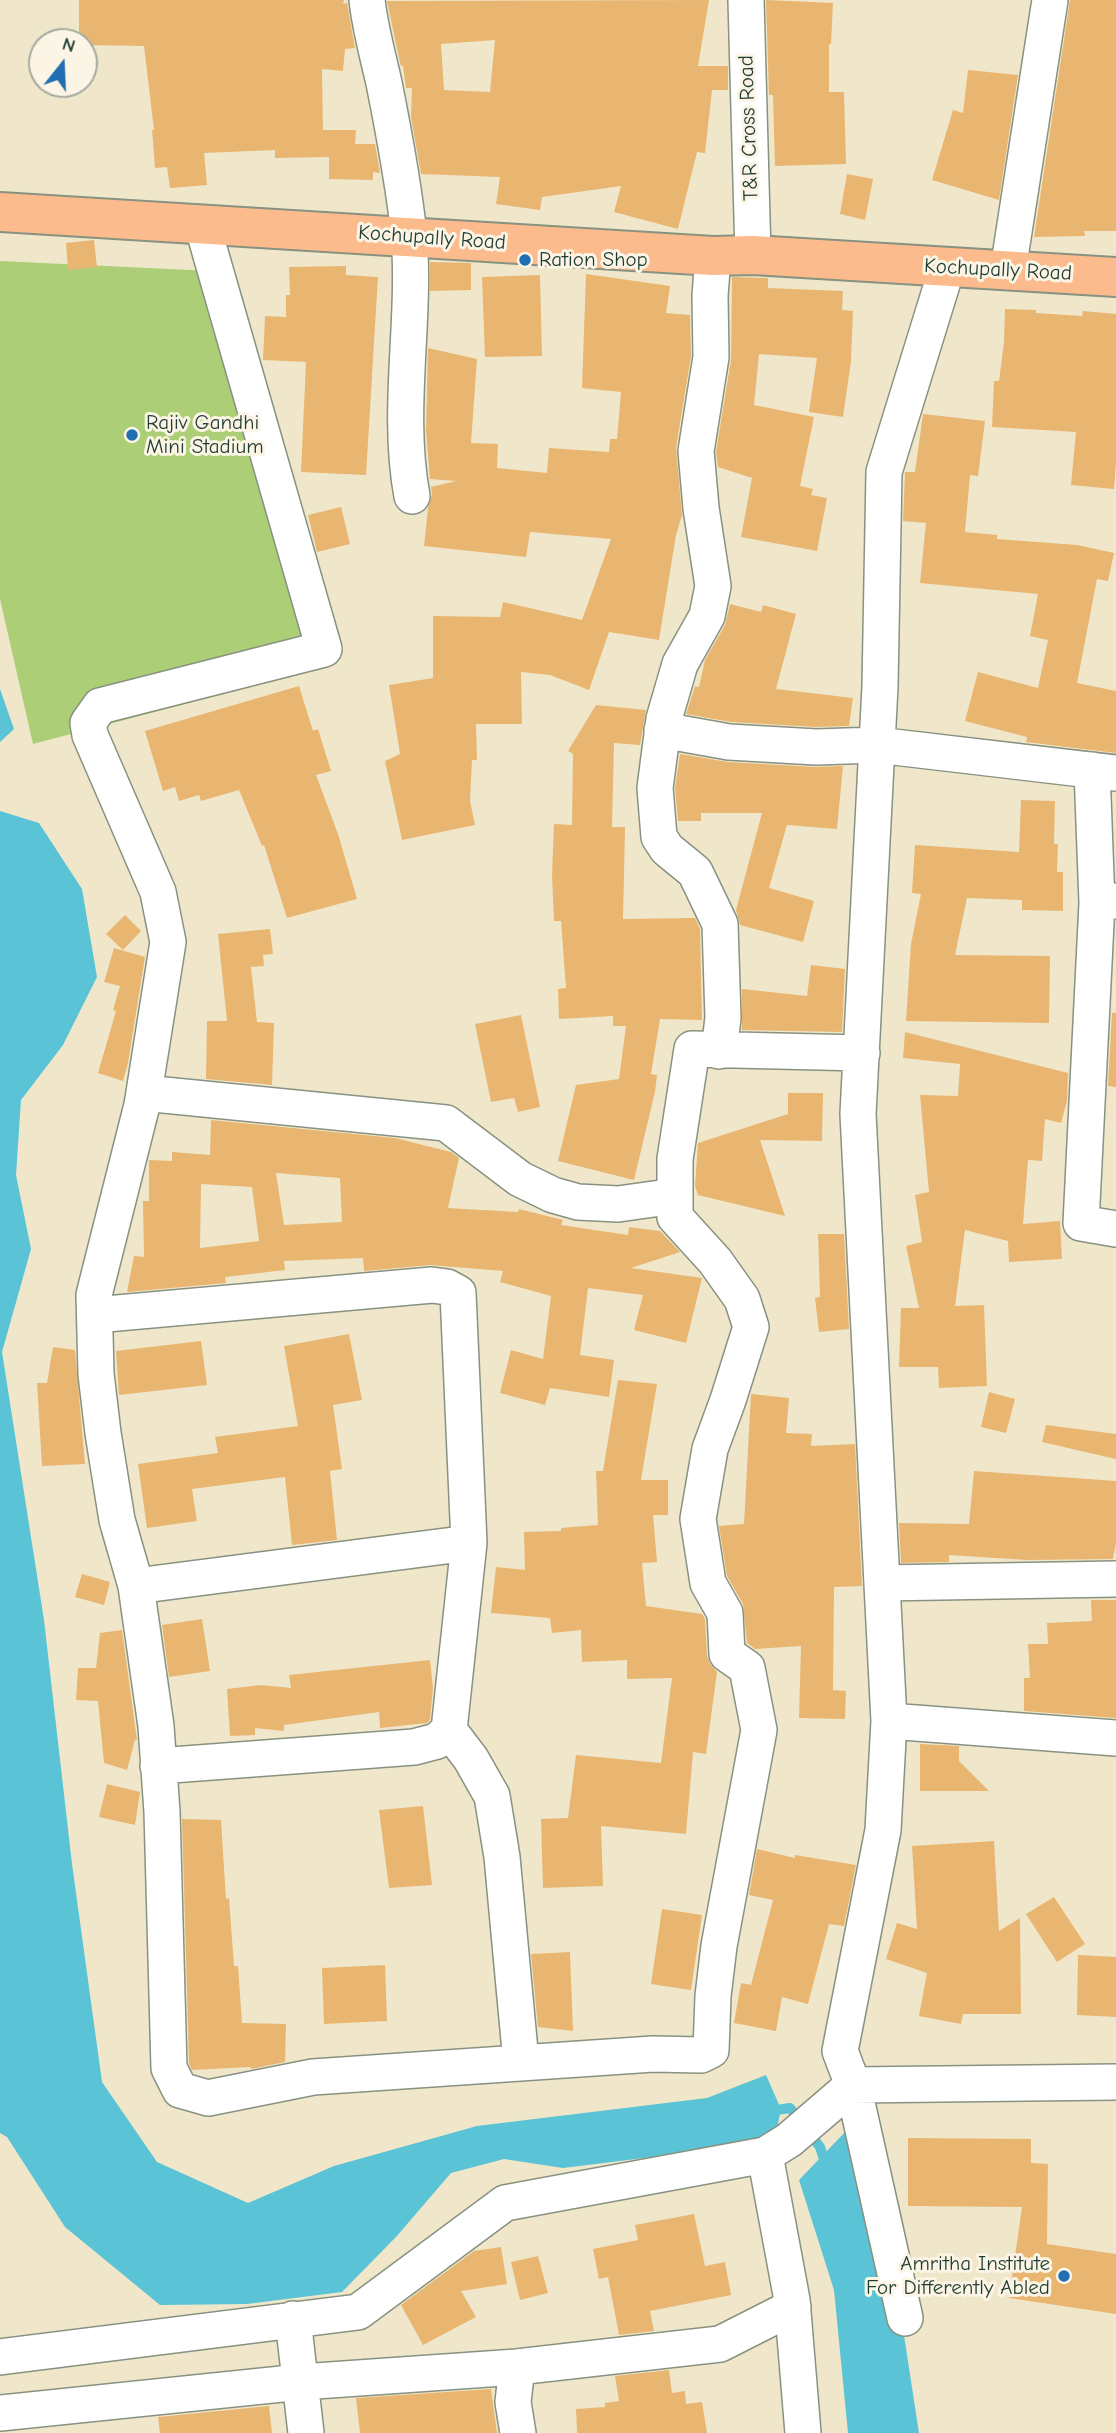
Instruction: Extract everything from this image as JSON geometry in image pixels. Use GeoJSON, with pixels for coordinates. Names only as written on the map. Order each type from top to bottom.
{"type":"FeatureCollection","features":[{"type":"Feature","properties":{"kind":"main road","name":"Kochupally Road"},"geometry":{"type":"LineString","coordinates":[[0,212],[713,256],[753,255],[1116,276]]}},
{"type":"Feature","properties":{"kind":"street"},"geometry":{"type":"LineString","coordinates":[[367,0],[391,116],[409,236],[410,309],[406,360],[405,450],[412,496]]}},
{"type":"Feature","properties":{"kind":"street","name":"T&R Cross Road"},"geometry":{"type":"LineString","coordinates":[[746,0],[753,255]]}},
{"type":"Feature","properties":{"kind":"street"},"geometry":{"type":"LineString","coordinates":[[1008,270],[1049,0]]}},
{"type":"Feature","properties":{"kind":"street"},"geometry":{"type":"LineString","coordinates":[[202,224],[324,649],[100,706],[88,723],[90,734],[158,892],[168,942],[144,1093],[94,1294],[96,1374],[103,1433],[117,1520],[136,1586],[150,1670],[162,1812],[169,2068],[180,2090],[208,2098],[313,2077],[653,2054],[701,2055],[711,2050],[713,1996],[719,1946],[759,1730],[747,1668],[727,1654],[724,1613],[708,1583],[698,1519],[710,1449],[751,1327],[742,1299],[715,1261],[676,1217],[675,1159],[692,1049],[862,1053]]}},
{"type":"Feature","properties":{"kind":"street"},"geometry":{"type":"LineString","coordinates":[[713,256],[710,296],[711,356],[696,451],[701,508],[713,586],[707,616],[680,664],[662,730],[655,788],[659,837],[667,849],[695,872],[720,924],[723,1018],[719,1051]]}},
{"type":"Feature","properties":{"kind":"street"},"geometry":{"type":"LineString","coordinates":[[905,2318],[846,2092],[840,2051],[883,1830],[889,1721],[858,1114],[877,745],[884,472],[947,268]]}},
{"type":"Feature","properties":{"kind":"street"},"geometry":{"type":"LineString","coordinates":[[662,730],[729,742],[816,747],[877,745],[1104,772],[1107,902],[1104,1005],[1081,1223],[1116,1228]]}},
{"type":"Feature","properties":{"kind":"street"},"geometry":{"type":"LineString","coordinates":[[144,1093],[446,1123],[520,1179],[553,1195],[578,1202],[618,1204],[675,1196]]}},
{"type":"Feature","properties":{"kind":"street"},"geometry":{"type":"LineString","coordinates":[[95,1315],[432,1285],[447,1287],[458,1293],[469,1543],[449,1730],[437,1741],[414,1747],[158,1766]]}},
{"type":"Feature","properties":{"kind":"street"},"geometry":{"type":"LineString","coordinates":[[136,1586],[469,1543]]}},
{"type":"Feature","properties":{"kind":"street"},"geometry":{"type":"LineString","coordinates":[[882,1583],[1116,1579]]}},
{"type":"Feature","properties":{"kind":"street"},"geometry":{"type":"LineString","coordinates":[[889,1721],[1116,1738]]}},
{"type":"Feature","properties":{"kind":"street"},"geometry":{"type":"LineString","coordinates":[[449,1730],[471,1759],[492,1796],[502,1857],[521,2062]]}},
{"type":"Feature","properties":{"kind":"street"},"geometry":{"type":"LineString","coordinates":[[0,2357],[358,2312],[505,2203],[777,2147],[846,2092],[1116,2082]]}},
{"type":"Feature","properties":{"kind":"street"},"geometry":{"type":"LineString","coordinates":[[777,2147],[803,2433]]}},
{"type":"Feature","properties":{"kind":"street"},"geometry":{"type":"LineString","coordinates":[[0,2413],[301,2382],[517,2367],[720,2344],[793,2307]]}},
{"type":"Feature","properties":{"kind":"street"},"geometry":{"type":"LineString","coordinates":[[293,2319],[306,2433]]}},
{"type":"Feature","properties":{"kind":"street"},"geometry":{"type":"LineString","coordinates":[[517,2367],[513,2402],[518,2433]]}},
{"type":"Feature","properties":{"kind":"green space","name":"Rajiv Gandhi Mini Stadium"},"geometry":{"type":"Polygon","coordinates":[[[0,261],[211,271],[337,664],[33,744],[0,599],[0,261]]]}},
{"type":"Feature","properties":{"kind":"water"},"geometry":{"type":"Polygon","coordinates":[[[0,689],[14,729],[0,742],[0,689]]]}},
{"type":"Feature","properties":{"kind":"water"},"geometry":{"type":"Polygon","coordinates":[[[0,811],[39,823],[82,889],[97,977],[63,1045],[21,1100],[16,1175],[31,1249],[2,1352],[44,1620],[72,1864],[102,2082],[157,2162],[248,2203],[334,2166],[477,2126],[707,2098],[766,2075],[781,2109],[774,2142],[563,2168],[504,2159],[451,2173],[396,2237],[342,2292],[247,2304],[160,2305],[65,2227],[7,2137],[0,2133],[0,811]]]}},
{"type":"Feature","properties":{"kind":"water"},"geometry":{"type":"Polygon","coordinates":[[[847,2130],[889,2238],[919,2433],[848,2433],[834,2290],[799,2180],[847,2130]]]}},
{"type":"Feature","properties":{"kind":"building"},"geometry":{"type":"Polygon","coordinates":[[[79,0],[344,0],[343,4],[347,3],[355,48],[345,49],[343,71],[322,69],[323,130],[356,130],[355,144],[375,144],[380,173],[373,172],[373,180],[329,179],[329,157],[275,158],[275,150],[204,153],[207,185],[170,188],[167,167],[155,168],[154,130],[144,46],[98,45],[98,28],[79,28],[79,0]]]}},
{"type":"Feature","properties":{"kind":"building"},"geometry":{"type":"Polygon","coordinates":[[[709,0],[698,66],[728,66],[728,90],[712,90],[705,153],[697,152],[678,229],[614,212],[621,186],[542,197],[540,210],[496,204],[500,177],[421,174],[411,117],[412,88],[406,88],[387,1],[709,0]],[[495,40],[441,44],[444,90],[490,92],[495,40]]]}},
{"type":"Feature","properties":{"kind":"building"},"geometry":{"type":"Polygon","coordinates":[[[766,0],[833,3],[829,44],[829,92],[844,92],[846,164],[775,166],[773,95],[769,95],[766,0]]]}},
{"type":"Feature","properties":{"kind":"building"},"geometry":{"type":"Polygon","coordinates":[[[1070,0],[1116,0],[1116,231],[1084,231],[1085,236],[1034,237],[1070,0]]]}},
{"type":"Feature","properties":{"kind":"building"},"geometry":{"type":"Polygon","coordinates":[[[968,70],[1018,75],[999,200],[932,180],[953,110],[963,113],[968,70]]]}},
{"type":"Feature","properties":{"kind":"building"},"geometry":{"type":"Polygon","coordinates":[[[847,174],[873,179],[865,220],[840,214],[847,174]]]}},
{"type":"Feature","properties":{"kind":"building"},"geometry":{"type":"Polygon","coordinates":[[[94,240],[97,267],[68,270],[66,243],[94,240]]]}},
{"type":"Feature","properties":{"kind":"building"},"geometry":{"type":"Polygon","coordinates":[[[430,262],[471,263],[471,290],[430,291],[430,262]]]}},
{"type":"Feature","properties":{"kind":"building"},"geometry":{"type":"Polygon","coordinates":[[[346,266],[346,275],[378,277],[366,475],[301,472],[306,362],[263,360],[265,316],[286,317],[286,295],[290,295],[289,267],[346,266]]]}},
{"type":"Feature","properties":{"kind":"building"},"geometry":{"type":"Polygon","coordinates":[[[586,274],[670,286],[666,313],[690,315],[691,356],[676,448],[682,515],[676,535],[659,640],[609,632],[589,690],[550,675],[521,672],[522,724],[476,724],[477,760],[472,760],[470,801],[475,825],[402,840],[385,761],[400,754],[389,685],[433,678],[433,616],[500,617],[503,602],[582,620],[611,539],[530,532],[526,557],[424,546],[431,487],[456,481],[430,479],[426,431],[428,348],[477,359],[471,443],[498,444],[497,468],[547,473],[549,448],[609,452],[610,439],[617,439],[621,392],[582,388],[586,274]]]}},
{"type":"Feature","properties":{"kind":"building"},"geometry":{"type":"Polygon","coordinates":[[[540,275],[542,356],[485,357],[482,277],[540,275]]]}},
{"type":"Feature","properties":{"kind":"building"},"geometry":{"type":"Polygon","coordinates":[[[732,277],[768,278],[768,288],[843,291],[842,310],[853,311],[851,361],[843,417],[809,412],[817,358],[759,354],[754,405],[814,417],[800,486],[813,489],[811,495],[827,498],[817,551],[741,537],[752,478],[718,467],[716,452],[731,360],[732,277]]]}},
{"type":"Feature","properties":{"kind":"building"},"geometry":{"type":"Polygon","coordinates":[[[1005,309],[1082,316],[1083,311],[1116,314],[1114,489],[1071,485],[1076,432],[992,427],[994,381],[999,381],[1005,309]]]}},
{"type":"Feature","properties":{"kind":"building"},"geometry":{"type":"Polygon","coordinates":[[[923,414],[985,421],[978,476],[970,475],[965,532],[997,535],[997,539],[1077,545],[1114,553],[1108,581],[1097,579],[1077,683],[1116,691],[1116,753],[1026,742],[1027,737],[965,721],[978,672],[1038,688],[1048,640],[1030,636],[1038,594],[920,583],[926,523],[903,521],[905,472],[915,472],[923,414]]]}},
{"type":"Feature","properties":{"kind":"building"},"geometry":{"type":"Polygon","coordinates":[[[341,507],[350,544],[317,552],[308,515],[341,507]]]}},
{"type":"Feature","properties":{"kind":"building"},"geometry":{"type":"Polygon","coordinates":[[[730,604],[761,612],[763,605],[796,614],[776,689],[853,698],[849,726],[816,727],[731,722],[686,714],[695,686],[699,687],[705,660],[725,625],[730,604]]]}},
{"type":"Feature","properties":{"kind":"building"},"geometry":{"type":"Polygon","coordinates":[[[299,686],[313,731],[318,729],[331,771],[316,775],[338,834],[357,899],[287,918],[264,845],[262,846],[239,790],[201,801],[199,795],[179,801],[175,787],[163,791],[145,731],[299,686]]]}},
{"type":"Feature","properties":{"kind":"building"},"geometry":{"type":"Polygon","coordinates":[[[596,705],[646,710],[640,745],[614,743],[612,827],[625,827],[623,919],[695,918],[700,929],[702,1020],[660,1019],[651,1074],[657,1075],[655,1092],[634,1180],[558,1161],[576,1085],[619,1079],[626,1026],[613,1026],[613,1016],[559,1019],[558,989],[566,988],[561,921],[554,921],[554,824],[572,825],[573,754],[568,751],[596,705]]]}},
{"type":"Feature","properties":{"kind":"building"},"geometry":{"type":"Polygon","coordinates":[[[680,754],[728,762],[843,766],[837,829],[787,825],[769,888],[814,901],[803,942],[740,925],[736,910],[762,813],[701,813],[701,821],[678,821],[675,788],[680,754]]]}},
{"type":"Feature","properties":{"kind":"building"},"geometry":{"type":"Polygon","coordinates":[[[1021,800],[1055,801],[1054,844],[1058,844],[1057,872],[1063,872],[1063,911],[1022,910],[1022,900],[967,898],[955,955],[1050,956],[1049,1023],[906,1021],[911,944],[921,894],[912,893],[915,845],[1019,852],[1021,800]]]}},
{"type":"Feature","properties":{"kind":"building"},"geometry":{"type":"Polygon","coordinates":[[[125,915],[141,931],[123,950],[106,934],[125,915]]]}},
{"type":"Feature","properties":{"kind":"building"},"geometry":{"type":"Polygon","coordinates":[[[270,929],[273,954],[263,955],[264,966],[251,967],[257,1022],[274,1023],[272,1085],[206,1079],[207,1021],[227,1021],[218,934],[270,929]]]}},
{"type":"Feature","properties":{"kind":"building"},"geometry":{"type":"Polygon","coordinates":[[[114,948],[145,957],[123,1081],[98,1073],[116,1011],[113,1010],[120,986],[104,982],[114,948]]]}},
{"type":"Feature","properties":{"kind":"building"},"geometry":{"type":"Polygon","coordinates":[[[811,965],[845,969],[842,1032],[742,1030],[742,989],[807,996],[811,965]]]}},
{"type":"Feature","properties":{"kind":"building"},"geometry":{"type":"Polygon","coordinates":[[[1112,1013],[1116,1013],[1116,1087],[1108,1086],[1112,1013]]]}},
{"type":"Feature","properties":{"kind":"building"},"geometry":{"type":"Polygon","coordinates":[[[521,1015],[540,1107],[518,1112],[514,1098],[491,1102],[475,1024],[521,1015]]]}},
{"type":"Feature","properties":{"kind":"building"},"geometry":{"type":"Polygon","coordinates":[[[905,1032],[1068,1073],[1067,1101],[1061,1123],[1045,1119],[1042,1161],[1028,1160],[1023,1224],[1060,1221],[1062,1259],[1009,1262],[1008,1241],[965,1230],[955,1306],[984,1305],[987,1386],[939,1388],[938,1367],[899,1367],[901,1308],[919,1308],[906,1246],[922,1242],[915,1195],[929,1192],[920,1095],[958,1096],[960,1064],[903,1058],[905,1032]]]}},
{"type":"Feature","properties":{"kind":"building"},"geometry":{"type":"Polygon","coordinates":[[[788,1093],[823,1093],[822,1141],[760,1140],[785,1216],[698,1195],[695,1186],[698,1143],[788,1114],[788,1093]]]}},
{"type":"Feature","properties":{"kind":"building"},"geometry":{"type":"Polygon","coordinates":[[[211,1120],[395,1138],[451,1152],[459,1158],[448,1208],[518,1212],[519,1209],[563,1220],[561,1225],[628,1235],[629,1227],[660,1231],[680,1252],[631,1268],[702,1278],[686,1343],[634,1330],[643,1295],[588,1288],[580,1355],[614,1360],[609,1397],[550,1388],[545,1405],[500,1393],[511,1350],[543,1359],[551,1296],[500,1282],[503,1271],[430,1265],[364,1271],[363,1258],[284,1261],[285,1270],[225,1277],[226,1283],[127,1292],[134,1256],[144,1257],[143,1201],[149,1201],[149,1160],[172,1161],[172,1152],[210,1155],[211,1120]],[[276,1173],[284,1225],[342,1222],[340,1178],[276,1173]],[[201,1184],[200,1248],[259,1241],[252,1187],[201,1184]]]}},
{"type":"Feature","properties":{"kind":"building"},"geometry":{"type":"Polygon","coordinates":[[[818,1234],[844,1234],[849,1329],[819,1332],[815,1298],[820,1297],[818,1234]]]}},
{"type":"Feature","properties":{"kind":"building"},"geometry":{"type":"Polygon","coordinates":[[[349,1334],[362,1400],[333,1405],[342,1469],[330,1471],[337,1540],[292,1545],[285,1477],[192,1489],[197,1521],[147,1528],[138,1464],[218,1453],[215,1437],[298,1426],[284,1346],[349,1334]]]}},
{"type":"Feature","properties":{"kind":"building"},"geometry":{"type":"Polygon","coordinates":[[[201,1341],[207,1385],[119,1395],[116,1351],[201,1341]]]}},
{"type":"Feature","properties":{"kind":"building"},"geometry":{"type":"Polygon","coordinates":[[[53,1347],[75,1350],[85,1464],[42,1466],[37,1383],[47,1383],[53,1347]]]}},
{"type":"Feature","properties":{"kind":"building"},"geometry":{"type":"Polygon","coordinates":[[[618,1380],[657,1384],[641,1480],[668,1480],[668,1515],[653,1515],[657,1562],[642,1563],[646,1606],[702,1614],[705,1619],[707,1656],[717,1672],[706,1754],[693,1752],[686,1834],[601,1826],[603,1886],[543,1888],[541,1819],[568,1818],[576,1755],[661,1763],[672,1678],[627,1679],[627,1660],[582,1662],[581,1630],[552,1633],[550,1618],[491,1613],[496,1567],[525,1570],[524,1532],[561,1531],[561,1528],[598,1525],[596,1471],[603,1471],[618,1380]]]}},
{"type":"Feature","properties":{"kind":"building"},"geometry":{"type":"Polygon","coordinates":[[[989,1392],[1015,1399],[1006,1433],[981,1427],[989,1392]]]}},
{"type":"Feature","properties":{"kind":"building"},"geometry":{"type":"Polygon","coordinates":[[[751,1394],[789,1398],[786,1433],[812,1434],[811,1446],[855,1444],[862,1586],[834,1587],[833,1690],[846,1691],[845,1719],[799,1718],[801,1646],[755,1649],[747,1643],[743,1604],[727,1576],[719,1526],[744,1524],[751,1394]]]}},
{"type":"Feature","properties":{"kind":"building"},"geometry":{"type":"Polygon","coordinates":[[[1046,1425],[1116,1434],[1116,1459],[1042,1442],[1046,1425]]]}},
{"type":"Feature","properties":{"kind":"building"},"geometry":{"type":"Polygon","coordinates":[[[974,1471],[1116,1481],[1116,1543],[1113,1559],[1027,1560],[949,1555],[949,1562],[901,1563],[899,1523],[969,1524],[974,1471]]]}},
{"type":"Feature","properties":{"kind":"building"},"geometry":{"type":"Polygon","coordinates":[[[82,1574],[110,1582],[104,1605],[75,1597],[82,1574]]]}},
{"type":"Feature","properties":{"kind":"building"},"geometry":{"type":"Polygon","coordinates":[[[1091,1600],[1116,1600],[1116,1718],[1024,1711],[1024,1678],[1030,1678],[1028,1644],[1048,1644],[1047,1623],[1092,1621],[1091,1600]]]}},
{"type":"Feature","properties":{"kind":"building"},"geometry":{"type":"Polygon","coordinates":[[[202,1619],[210,1671],[169,1677],[162,1625],[202,1619]]]}},
{"type":"Feature","properties":{"kind":"building"},"geometry":{"type":"Polygon","coordinates":[[[122,1630],[137,1740],[127,1770],[104,1763],[98,1701],[76,1700],[78,1668],[96,1668],[100,1633],[122,1630]]]}},
{"type":"Feature","properties":{"kind":"building"},"geometry":{"type":"Polygon","coordinates":[[[430,1660],[433,1688],[430,1720],[427,1723],[380,1728],[379,1712],[284,1725],[284,1731],[255,1728],[255,1735],[230,1736],[227,1689],[261,1685],[291,1688],[289,1675],[430,1660]]]}},
{"type":"Feature","properties":{"kind":"building"},"geometry":{"type":"Polygon","coordinates":[[[920,1744],[959,1746],[959,1761],[989,1791],[920,1791],[920,1744]]]}},
{"type":"Feature","properties":{"kind":"building"},"geometry":{"type":"Polygon","coordinates":[[[107,1784],[140,1792],[135,1825],[99,1817],[107,1784]]]}},
{"type":"Feature","properties":{"kind":"building"},"geometry":{"type":"Polygon","coordinates":[[[423,1806],[432,1885],[389,1888],[379,1810],[423,1806]]]}},
{"type":"Feature","properties":{"kind":"building"},"geometry":{"type":"Polygon","coordinates":[[[182,1819],[221,1820],[226,1899],[229,1898],[234,1966],[238,1966],[242,2023],[286,2024],[285,2062],[251,2069],[192,2070],[189,2063],[182,1819]]]}},
{"type":"Feature","properties":{"kind":"building"},"geometry":{"type":"Polygon","coordinates":[[[994,1841],[999,1931],[1020,1918],[1021,2014],[963,2014],[961,2024],[919,2016],[927,1973],[886,1959],[897,1923],[917,1929],[912,1846],[994,1841]]]}},
{"type":"Feature","properties":{"kind":"building"},"geometry":{"type":"Polygon","coordinates":[[[757,1849],[795,1858],[795,1855],[856,1865],[844,1926],[829,1924],[808,2004],[782,1997],[776,2031],[734,2023],[741,1983],[751,1985],[773,1900],[749,1895],[757,1849]]]}},
{"type":"Feature","properties":{"kind":"building"},"geometry":{"type":"Polygon","coordinates":[[[1054,1897],[1085,1944],[1057,1962],[1026,1914],[1054,1897]]]}},
{"type":"Feature","properties":{"kind":"building"},"geometry":{"type":"Polygon","coordinates":[[[662,1909],[702,1915],[691,1990],[651,1984],[662,1909]]]}},
{"type":"Feature","properties":{"kind":"building"},"geometry":{"type":"Polygon","coordinates":[[[570,1952],[573,2031],[538,2027],[531,1954],[570,1952]]]}},
{"type":"Feature","properties":{"kind":"building"},"geometry":{"type":"Polygon","coordinates":[[[1078,1955],[1116,1957],[1116,2017],[1077,2015],[1078,1955]]]}},
{"type":"Feature","properties":{"kind":"building"},"geometry":{"type":"Polygon","coordinates":[[[385,1965],[387,2021],[324,2024],[322,1968],[385,1965]]]}},
{"type":"Feature","properties":{"kind":"building"},"geometry":{"type":"Polygon","coordinates":[[[908,2138],[1031,2139],[1031,2163],[1048,2164],[1047,2244],[1116,2254],[1116,2314],[1009,2298],[1022,2207],[908,2206],[908,2138]]]}},
{"type":"Feature","properties":{"kind":"building"},"geometry":{"type":"Polygon","coordinates":[[[694,2214],[705,2266],[725,2262],[731,2295],[650,2311],[654,2331],[619,2335],[608,2277],[599,2279],[593,2249],[638,2240],[635,2225],[694,2214]]]}},
{"type":"Feature","properties":{"kind":"building"},"geometry":{"type":"Polygon","coordinates":[[[501,2247],[507,2284],[461,2291],[476,2317],[423,2345],[401,2305],[474,2251],[501,2247]]]}},
{"type":"Feature","properties":{"kind":"building"},"geometry":{"type":"Polygon","coordinates":[[[538,2256],[548,2293],[520,2300],[511,2262],[538,2256]]]}},
{"type":"Feature","properties":{"kind":"building"},"geometry":{"type":"Polygon","coordinates":[[[669,2370],[672,2393],[685,2391],[686,2404],[702,2402],[707,2433],[577,2433],[576,2409],[605,2407],[605,2403],[619,2401],[615,2376],[669,2370]]]}},
{"type":"Feature","properties":{"kind":"building"},"geometry":{"type":"Polygon","coordinates":[[[491,2389],[497,2433],[360,2433],[356,2398],[491,2389]]]}},
{"type":"Feature","properties":{"kind":"building"},"geometry":{"type":"Polygon","coordinates":[[[269,2406],[272,2433],[160,2433],[158,2417],[269,2406]]]}},
{"type":"Feature","properties":{"kind":"waterway"},"geometry":{"type":"LineString","coordinates":[[770,2111],[790,2108],[820,2147],[826,2166]]}},
{"type":"Feature","properties":{"kind":"place","name":"Ration Shop"},"geometry":{"type":"Point","coordinates":[525,260]}},
{"type":"Feature","properties":{"kind":"place","name":"Rajiv Gandhi Mini Stadium"},"geometry":{"type":"Point","coordinates":[132,435]}},
{"type":"Feature","properties":{"kind":"place","name":"Amritha Institute For Differently Abled"},"geometry":{"type":"Point","coordinates":[1064,2276]}}]}
